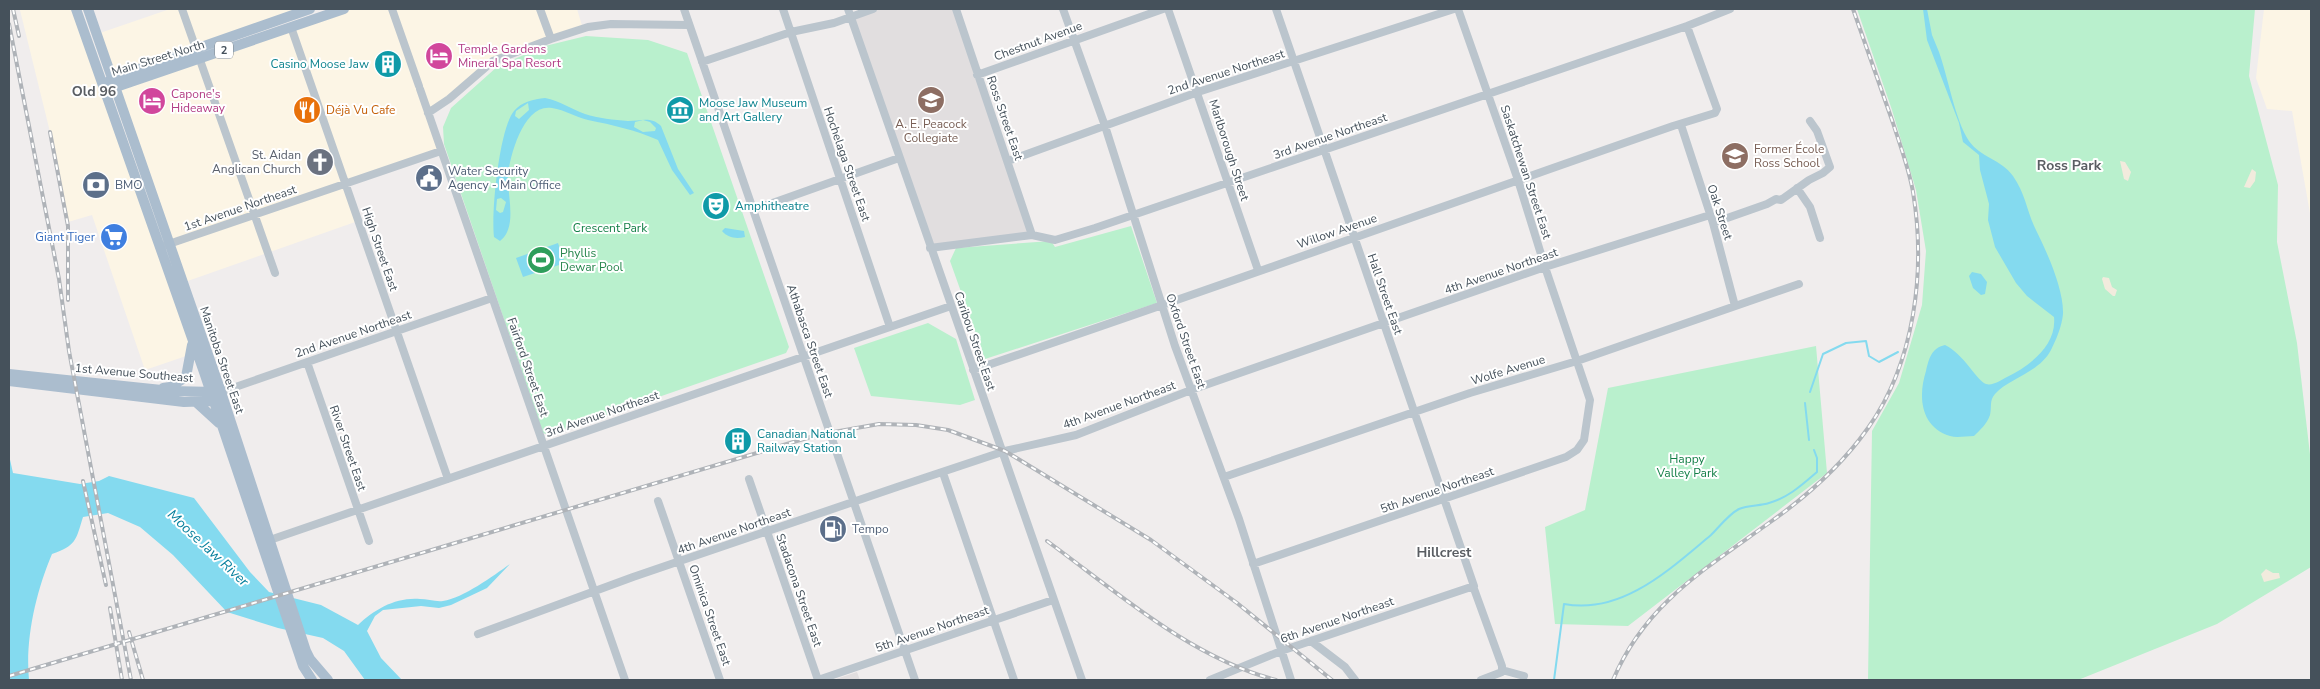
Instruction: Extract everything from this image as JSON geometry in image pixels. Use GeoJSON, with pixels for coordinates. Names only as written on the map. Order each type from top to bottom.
{"type":"FeatureCollection","features":[{"type":"Feature","properties":{"kind":"main road","name":"Manitoba Street East"},"geometry":{"type":"LineString","coordinates":[[76,9],[103,86],[165,246],[192,339],[214,395],[222,426],[266,541]]}},
{"type":"Feature","properties":{"kind":"main road","name":"Manitoba Street East"},"geometry":{"type":"LineString","coordinates":[[88,9],[114,82],[214,395],[266,541],[302,652]]}},
{"type":"Feature","properties":{"kind":"main road","name":"Main Street North"},"geometry":{"type":"LineString","coordinates":[[198,54],[287,12],[310,9]]}},
{"type":"Feature","properties":{"kind":"main road","name":"Main Street North"},"geometry":{"type":"LineString","coordinates":[[103,86],[198,54],[291,27],[344,9]]}},
{"type":"Feature","properties":{"kind":"main road"},"geometry":{"type":"LineString","coordinates":[[287,12],[291,27]]}},
{"type":"Feature","properties":{"kind":"main road"},"geometry":{"type":"LineString","coordinates":[[155,389],[170,387],[186,377],[192,354],[192,339]]}},
{"type":"Feature","properties":{"kind":"main road","name":"1st Avenue Southeast"},"geometry":{"type":"LineString","coordinates":[[9,374],[214,395]]}},
{"type":"Feature","properties":{"kind":"main road","name":"1st Avenue Southeast"},"geometry":{"type":"LineString","coordinates":[[9,381],[196,402],[214,395]]}},
{"type":"Feature","properties":{"kind":"main road"},"geometry":{"type":"LineString","coordinates":[[196,402],[222,426]]}},
{"type":"Feature","properties":{"kind":"main road"},"geometry":{"type":"LineString","coordinates":[[302,652],[303,666],[308,680]]}},
{"type":"Feature","properties":{"kind":"main road"},"geometry":{"type":"LineString","coordinates":[[302,652],[328,680]]}},
{"type":"Feature","properties":{"kind":"main road"},"geometry":{"type":"LineString","coordinates":[[303,666],[312,680]]}},
{"type":"Feature","properties":{"kind":"street"},"geometry":{"type":"LineString","coordinates":[[182,9],[274,274]]}},
{"type":"Feature","properties":{"kind":"street","name":"Fairford Street East"},"geometry":{"type":"LineString","coordinates":[[392,9],[625,680]]}},
{"type":"Feature","properties":{"kind":"street"},"geometry":{"type":"LineString","coordinates":[[540,9],[551,39]]}},
{"type":"Feature","properties":{"kind":"street","name":"Athabasca Street East"},"geometry":{"type":"LineString","coordinates":[[684,9],[915,680]]}},
{"type":"Feature","properties":{"kind":"street","name":"Hochelaga Street East"},"geometry":{"type":"LineString","coordinates":[[783,9],[890,327]]}},
{"type":"Feature","properties":{"kind":"street"},"geometry":{"type":"LineString","coordinates":[[702,62],[791,32],[834,23],[848,11],[873,9]]}},
{"type":"Feature","properties":{"kind":"street","name":"Ross Street East"},"geometry":{"type":"LineString","coordinates":[[956,9],[1032,235]]}},
{"type":"Feature","properties":{"kind":"street","name":"Oxford Street East"},"geometry":{"type":"LineString","coordinates":[[1063,9],[1075,39],[1162,306],[1254,564],[1291,680]]}},
{"type":"Feature","properties":{"kind":"street","name":"Chestnut Avenue"},"geometry":{"type":"LineString","coordinates":[[977,74],[1163,9]]}},
{"type":"Feature","properties":{"kind":"street","name":"Marlborough Street"},"geometry":{"type":"LineString","coordinates":[[1168,9],[1258,270]]}},
{"type":"Feature","properties":{"kind":"street","name":"Hall Street East"},"geometry":{"type":"LineString","coordinates":[[1276,9],[1444,499],[1481,614],[1499,656],[1502,670]]}},
{"type":"Feature","properties":{"kind":"street","name":"2nd Avenue Northeast"},"geometry":{"type":"LineString","coordinates":[[1008,161],[1198,92],[1454,9]]}},
{"type":"Feature","properties":{"kind":"street","name":"Saskatchewan Street East"},"geometry":{"type":"LineString","coordinates":[[1458,9],[1518,180],[1590,400]]}},
{"type":"Feature","properties":{"kind":"street","name":"3rd Avenue Northeast"},"geometry":{"type":"LineString","coordinates":[[930,248],[1032,235],[1056,240],[1687,26],[1730,9]]}},
{"type":"Feature","properties":{"kind":"street","name":"Caribou Street East"},"geometry":{"type":"LineString","coordinates":[[848,11],[1082,680]]}},
{"type":"Feature","properties":{"kind":"street"},"geometry":{"type":"LineString","coordinates":[[428,113],[449,99],[493,61],[551,39],[588,27],[611,24],[689,25]]}},
{"type":"Feature","properties":{"kind":"street","name":"Willow Avenue"},"geometry":{"type":"LineString","coordinates":[[973,370],[1162,306],[1258,270],[1518,180],[1715,114],[1717,109],[1687,26]]}},
{"type":"Feature","properties":{"kind":"street","name":"High Street East"},"geometry":{"type":"LineString","coordinates":[[291,27],[448,479]]}},
{"type":"Feature","properties":{"kind":"street","name":"4th Avenue Northeast"},"geometry":{"type":"LineString","coordinates":[[478,634],[594,591],[1001,452],[1076,434],[1191,390],[1545,267],[1776,199],[1781,200],[1823,173],[1830,166],[1817,131],[1810,121]]}},
{"type":"Feature","properties":{"kind":"street","name":"Oak Street"},"geometry":{"type":"LineString","coordinates":[[1681,125],[1711,219],[1735,306]]}},
{"type":"Feature","properties":{"kind":"street","name":"1st Avenue Northeast"},"geometry":{"type":"LineString","coordinates":[[165,246],[441,151]]}},
{"type":"Feature","properties":{"kind":"street"},"geometry":{"type":"LineString","coordinates":[[753,210],[899,158]]}},
{"type":"Feature","properties":{"kind":"street"},"geometry":{"type":"LineString","coordinates":[[1797,188],[1810,207],[1820,238]]}},
{"type":"Feature","properties":{"kind":"street","name":"Wolfe Avenue"},"geometry":{"type":"LineString","coordinates":[[1224,477],[1414,412],[1577,361],[1799,284]]}},
{"type":"Feature","properties":{"kind":"street","name":"2nd Avenue Northeast"},"geometry":{"type":"LineString","coordinates":[[214,395],[492,298]]}},
{"type":"Feature","properties":{"kind":"street","name":"3rd Avenue Northeast"},"geometry":{"type":"LineString","coordinates":[[266,541],[951,306]]}},
{"type":"Feature","properties":{"kind":"street","name":"River Street East"},"geometry":{"type":"LineString","coordinates":[[307,362],[369,541]]}},
{"type":"Feature","properties":{"kind":"street","name":"5th Avenue Northeast"},"geometry":{"type":"LineString","coordinates":[[1254,564],[1566,457],[1577,450],[1584,440],[1590,400]]}},
{"type":"Feature","properties":{"kind":"street"},"geometry":{"type":"LineString","coordinates":[[943,473],[1014,680]]}},
{"type":"Feature","properties":{"kind":"street","name":"Stadacona Street East"},"geometry":{"type":"LineString","coordinates":[[750,479],[818,680]]}},
{"type":"Feature","properties":{"kind":"street","name":"Ominica Street East"},"geometry":{"type":"LineString","coordinates":[[658,501],[720,680]]}},
{"type":"Feature","properties":{"kind":"street","name":"6th Avenue Northeast"},"geometry":{"type":"LineString","coordinates":[[1210,680],[1281,651],[1473,586]]}},
{"type":"Feature","properties":{"kind":"street","name":"5th Avenue Northeast"},"geometry":{"type":"LineString","coordinates":[[818,680],[1053,600]]}},
{"type":"Feature","properties":{"kind":"street"},"geometry":{"type":"LineString","coordinates":[[1311,641],[1345,667],[1355,680]]}},
{"type":"Feature","properties":{"kind":"street"},"geometry":{"type":"LineString","coordinates":[[1481,680],[1498,674],[1502,670],[1524,676]]}},
{"type":"Feature","properties":{"kind":"shaded area"},"geometry":{"type":"Polygon","coordinates":[[[76,9],[192,339],[192,354],[145,370],[92,215],[68,222],[50,132],[20,10],[76,9]]]}},
{"type":"Feature","properties":{"kind":"shaded area"},"geometry":{"type":"Polygon","coordinates":[[[170,9],[310,9],[113,78],[97,34],[170,9]]]}},
{"type":"Feature","properties":{"kind":"shaded area"},"geometry":{"type":"Polygon","coordinates":[[[344,9],[577,9],[583,29],[493,61],[429,113],[441,151],[345,184],[358,221],[182,283],[116,87],[344,9]]]}},
{"type":"Feature","properties":{"kind":"shaded area"},"geometry":{"type":"Polygon","coordinates":[[[873,9],[956,9],[1032,235],[930,248],[850,16],[873,9]]]}},
{"type":"Feature","properties":{"kind":"shaded area"},"geometry":{"type":"Polygon","coordinates":[[[2264,9],[2311,9],[2311,219],[2292,111],[2267,109],[2256,78],[2264,9]]]}},
{"type":"Feature","properties":{"kind":"shaded area"},"geometry":{"type":"Polygon","coordinates":[[[857,672],[860,680],[833,680],[857,672]]]}},
{"type":"Feature","properties":{"kind":"green space"},"geometry":{"type":"Polygon","coordinates":[[[1857,9],[2255,9],[2249,76],[2278,185],[2277,242],[2297,343],[2311,463],[2311,567],[2217,624],[2078,680],[1868,680],[1872,431],[1899,383],[1922,305],[1926,251],[1916,190],[1892,110],[1857,9]]]}},
{"type":"Feature","properties":{"kind":"green space","name":"Crescent Park"},"geometry":{"type":"Polygon","coordinates":[[[586,36],[648,40],[687,53],[789,347],[786,353],[549,435],[543,433],[444,144],[443,127],[451,108],[498,66],[545,46],[586,36]]]}},
{"type":"Feature","properties":{"kind":"green space"},"geometry":{"type":"Polygon","coordinates":[[[1131,226],[1157,303],[985,359],[950,261],[956,248],[1051,241],[1055,247],[1131,226]]]}},
{"type":"Feature","properties":{"kind":"green space"},"geometry":{"type":"Polygon","coordinates":[[[928,323],[956,339],[975,400],[960,405],[871,396],[854,348],[928,323]]]}},
{"type":"Feature","properties":{"kind":"green space","name":"Happy Valley Park"},"geometry":{"type":"Polygon","coordinates":[[[1816,346],[1827,473],[1628,626],[1555,624],[1545,527],[1585,510],[1608,388],[1816,346]]]}},
{"type":"Feature","properties":{"kind":"sand"},"geometry":{"type":"Polygon","coordinates":[[[2120,161],[2125,162],[2131,172],[2128,181],[2124,179],[2120,161]]]}},
{"type":"Feature","properties":{"kind":"sand"},"geometry":{"type":"Polygon","coordinates":[[[2252,169],[2256,172],[2255,181],[2250,188],[2244,187],[2252,169]]]}},
{"type":"Feature","properties":{"kind":"sand"},"geometry":{"type":"Polygon","coordinates":[[[2103,277],[2109,278],[2112,287],[2117,290],[2115,296],[2105,289],[2103,277]]]}},
{"type":"Feature","properties":{"kind":"sand"},"geometry":{"type":"Polygon","coordinates":[[[2266,569],[2273,573],[2279,573],[2280,578],[2264,582],[2261,574],[2266,569]]]}},
{"type":"Feature","properties":{"kind":"water"},"geometry":{"type":"Polygon","coordinates":[[[1923,9],[1927,9],[1932,35],[1964,132],[1969,141],[1979,151],[2003,166],[2017,182],[2032,222],[2054,270],[2063,304],[2063,314],[2057,337],[2046,358],[2032,370],[2001,388],[1995,394],[1991,402],[1989,418],[1974,436],[1950,436],[1932,426],[1927,418],[1922,400],[1922,390],[1931,355],[1940,346],[1945,345],[1958,354],[1983,382],[1986,384],[1994,383],[2024,367],[2040,354],[2051,337],[2054,317],[2027,296],[2016,283],[1995,247],[1988,220],[1989,204],[1980,170],[1979,155],[1963,142],[1959,123],[1927,40],[1923,9]]]}},
{"type":"Feature","properties":{"kind":"water"},"geometry":{"type":"Polygon","coordinates":[[[545,98],[595,117],[628,121],[642,120],[635,122],[634,127],[643,132],[655,131],[656,128],[650,122],[643,120],[653,121],[661,126],[678,169],[694,193],[690,195],[672,170],[658,140],[557,109],[542,109],[526,122],[515,144],[508,175],[509,228],[500,241],[494,237],[495,191],[500,152],[509,121],[514,111],[520,105],[545,98]],[[528,103],[516,111],[515,116],[519,119],[529,110],[528,103]],[[501,198],[497,199],[496,210],[500,213],[503,212],[506,202],[501,198]]]}},
{"type":"Feature","properties":{"kind":"water"},"geometry":{"type":"Polygon","coordinates":[[[725,228],[744,231],[745,237],[730,237],[722,231],[725,228]]]}},
{"type":"Feature","properties":{"kind":"water","name":"Phyllis Dewar Pool"},"geometry":{"type":"Polygon","coordinates":[[[558,243],[565,263],[523,277],[516,258],[558,243]]]}},
{"type":"Feature","properties":{"kind":"water"},"geometry":{"type":"Polygon","coordinates":[[[1972,272],[1981,274],[1987,282],[1985,294],[1981,295],[1973,288],[1969,276],[1972,272]]]}},
{"type":"Feature","properties":{"kind":"water","name":"Moose Jaw River"},"geometry":{"type":"Polygon","coordinates":[[[9,455],[13,473],[80,484],[99,481],[109,476],[194,498],[250,572],[269,592],[321,605],[358,625],[371,614],[394,602],[411,599],[443,601],[460,596],[510,564],[487,588],[451,605],[439,608],[421,606],[383,610],[375,616],[367,631],[381,658],[402,680],[365,680],[344,651],[323,638],[278,628],[227,612],[173,555],[140,527],[108,513],[83,517],[79,531],[71,545],[52,554],[41,584],[30,632],[29,680],[9,680],[9,455]]]}},
{"type":"Feature","properties":{"kind":"waterway"},"geometry":{"type":"LineString","coordinates":[[1810,392],[1823,354],[1846,343],[1866,341],[1869,356],[1879,362],[1898,352]]}},
{"type":"Feature","properties":{"kind":"waterway"},"geometry":{"type":"LineString","coordinates":[[1805,403],[1809,440]]}},
{"type":"Feature","properties":{"kind":"waterway"},"geometry":{"type":"LineString","coordinates":[[1554,680],[1564,604],[1585,606],[1606,603],[1625,596],[1662,575],[1711,535],[1735,511],[1776,501],[1801,486],[1817,472],[1817,458],[1814,450]]}},
{"type":"Feature","properties":{"kind":"railway"},"geometry":{"type":"LineString","coordinates":[[13,9],[19,36]]}},
{"type":"Feature","properties":{"kind":"railway"},"geometry":{"type":"LineString","coordinates":[[1613,680],[1626,653],[1642,630],[1679,590],[1796,502],[1823,480],[1847,455],[1868,428],[1884,402],[1897,374],[1913,314],[1917,284],[1917,222],[1907,166],[1853,9]]}},
{"type":"Feature","properties":{"kind":"railway"},"geometry":{"type":"LineString","coordinates":[[9,24],[59,279],[69,351],[131,680]]}},
{"type":"Feature","properties":{"kind":"railway"},"geometry":{"type":"LineString","coordinates":[[50,132],[68,226],[68,300]]}},
{"type":"Feature","properties":{"kind":"railway"},"geometry":{"type":"LineString","coordinates":[[9,676],[817,435],[879,424],[916,425],[948,430],[1005,451],[1151,540],[1237,603],[1332,680]]}},
{"type":"Feature","properties":{"kind":"railway"},"geometry":{"type":"LineString","coordinates":[[83,481],[106,585]]}},
{"type":"Feature","properties":{"kind":"railway"},"geometry":{"type":"LineString","coordinates":[[1047,541],[1128,602],[1185,640],[1245,670],[1276,680]]}},
{"type":"Feature","properties":{"kind":"railway"},"geometry":{"type":"LineString","coordinates":[[110,608],[122,680]]}},
{"type":"Feature","properties":{"kind":"railway"},"geometry":{"type":"LineString","coordinates":[[129,632],[143,680]]}},
{"type":"Feature","properties":{"kind":"place","name":"Temple Gardens Mineral Spa Resort"},"geometry":{"type":"Point","coordinates":[439,56]}},
{"type":"Feature","properties":{"kind":"place","name":"Casino Moose Jaw"},"geometry":{"type":"Point","coordinates":[388,64]}},
{"type":"Feature","properties":{"kind":"place","name":"A. E. Peacock Collegiate"},"geometry":{"type":"Point","coordinates":[931,100]}},
{"type":"Feature","properties":{"kind":"place","name":"Capone's Hideaway"},"geometry":{"type":"Point","coordinates":[152,101]}},
{"type":"Feature","properties":{"kind":"place","name":"Déjà Vu Cafe"},"geometry":{"type":"Point","coordinates":[307,110]}},
{"type":"Feature","properties":{"kind":"place","name":"Moose Jaw Museum and Art Gallery"},"geometry":{"type":"Point","coordinates":[680,110]}},
{"type":"Feature","properties":{"kind":"place","name":"Former École Ross School"},"geometry":{"type":"Point","coordinates":[1735,156]}},
{"type":"Feature","properties":{"kind":"place","name":"St. Aidan Anglican Church"},"geometry":{"type":"Point","coordinates":[320,162]}},
{"type":"Feature","properties":{"kind":"place","name":"Water Security Agency - Main Office"},"geometry":{"type":"Point","coordinates":[429,178]}},
{"type":"Feature","properties":{"kind":"place","name":"BMO"},"geometry":{"type":"Point","coordinates":[96,185]}},
{"type":"Feature","properties":{"kind":"place","name":"Amphitheatre"},"geometry":{"type":"Point","coordinates":[716,206]}},
{"type":"Feature","properties":{"kind":"place","name":"Giant Tiger"},"geometry":{"type":"Point","coordinates":[114,237]}},
{"type":"Feature","properties":{"kind":"place","name":"Phyllis Dewar Pool"},"geometry":{"type":"Point","coordinates":[541,260]}},
{"type":"Feature","properties":{"kind":"place","name":"Canadian National Railway Station"},"geometry":{"type":"Point","coordinates":[738,441]}},
{"type":"Feature","properties":{"kind":"place","name":"Tempo"},"geometry":{"type":"Point","coordinates":[833,529]}},
{"type":"Feature","properties":{"kind":"district","name":"Old 96"},"geometry":{"type":"Point","coordinates":[94,91]}},
{"type":"Feature","properties":{"kind":"district","name":"Ross Park"},"geometry":{"type":"Point","coordinates":[2069,165]}},
{"type":"Feature","properties":{"kind":"district","name":"Hillcrest"},"geometry":{"type":"Point","coordinates":[1444,552]}}]}
